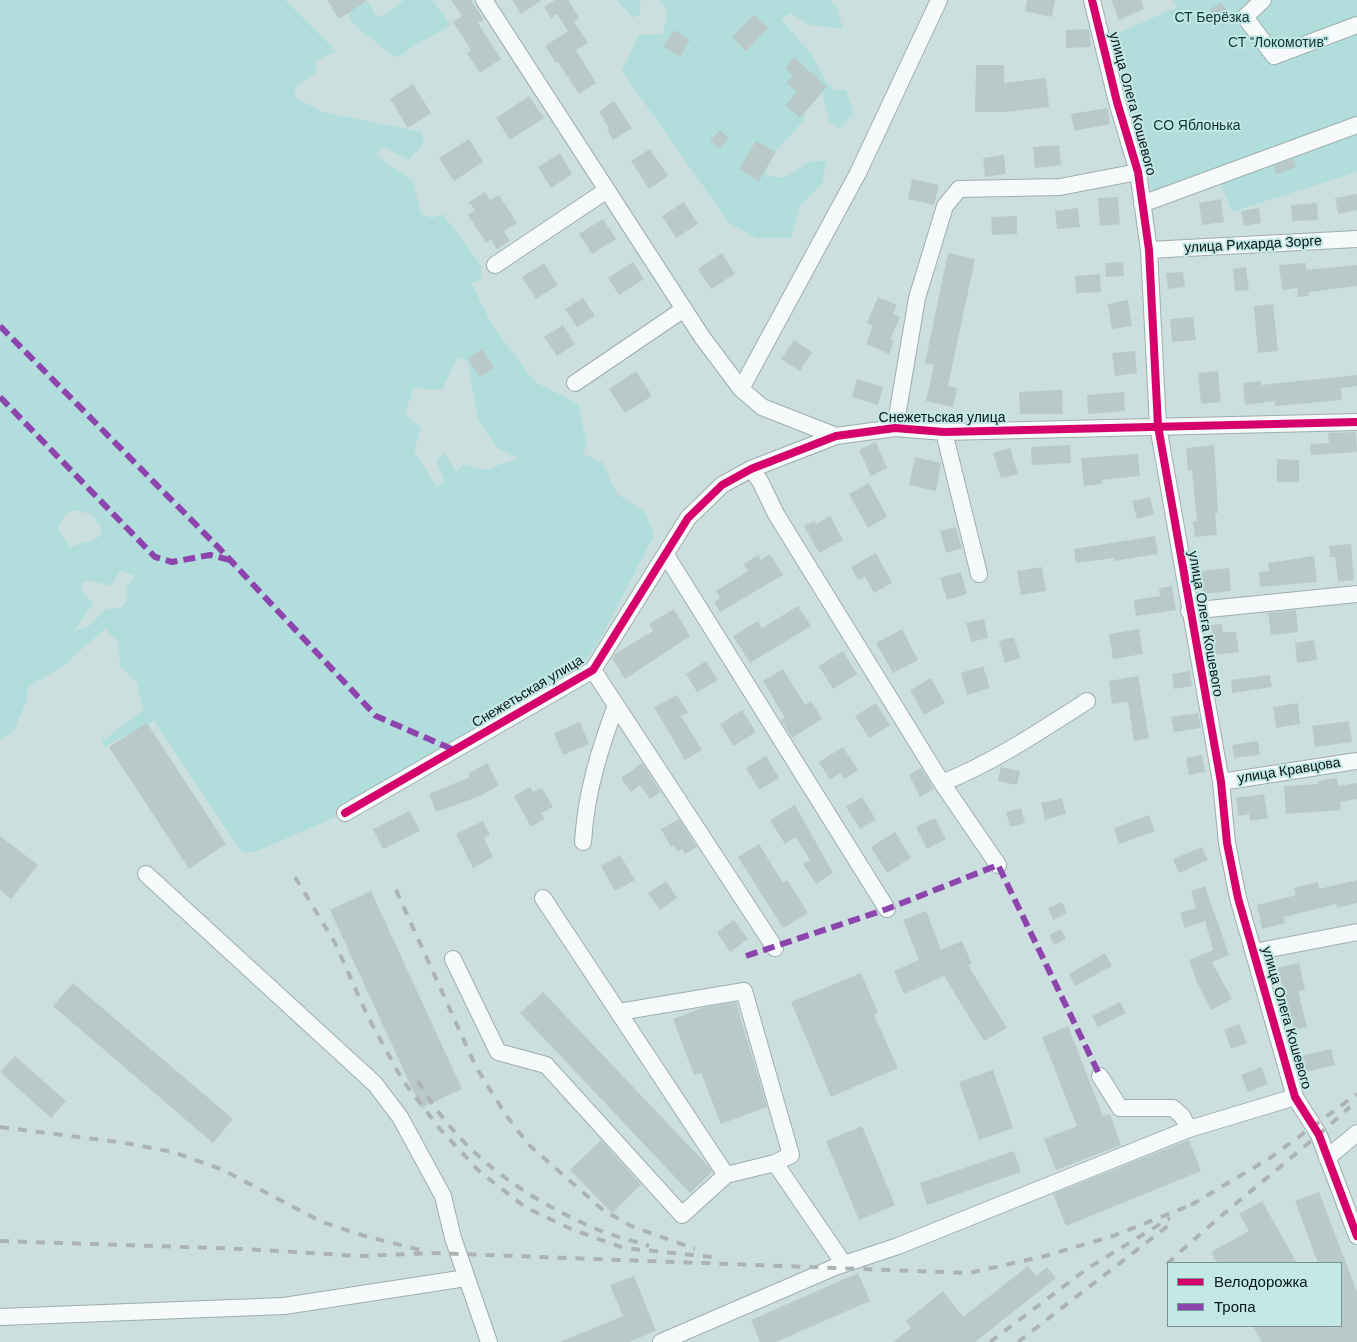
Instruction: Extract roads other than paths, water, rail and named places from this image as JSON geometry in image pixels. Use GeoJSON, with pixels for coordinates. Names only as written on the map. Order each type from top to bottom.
{"type":"FeatureCollection","features":[{"type":"Feature","properties":{"kind":"street"},"geometry":{"type":"LineString","coordinates":[[484,0],[684,309],[741,389],[762,408],[836,436]]}},
{"type":"Feature","properties":{"kind":"street"},"geometry":{"type":"LineString","coordinates":[[741,389],[858,173],[939,0]]}},
{"type":"Feature","properties":{"kind":"street","name":"улица Олега Кошевого"},"geometry":{"type":"LineString","coordinates":[[1092,0],[1117,102],[1138,172],[1149,250],[1158,426],[1189,611],[1221,782],[1227,843],[1238,898],[1296,1097],[1319,1135],[1357,1236]]}},
{"type":"Feature","properties":{"kind":"street"},"geometry":{"type":"LineString","coordinates":[[1263,0],[1245,17],[1274,56],[1357,25]]}},
{"type":"Feature","properties":{"kind":"street"},"geometry":{"type":"LineString","coordinates":[[1142,204],[1357,125]]}},
{"type":"Feature","properties":{"kind":"street"},"geometry":{"type":"LineString","coordinates":[[895,428],[917,298],[945,206],[959,188],[1060,187],[1138,172]]}},
{"type":"Feature","properties":{"kind":"street"},"geometry":{"type":"LineString","coordinates":[[495,265],[607,190]]}},
{"type":"Feature","properties":{"kind":"street","name":"улица Рихарда Зорге"},"geometry":{"type":"LineString","coordinates":[[1149,250],[1357,239]]}},
{"type":"Feature","properties":{"kind":"street"},"geometry":{"type":"LineString","coordinates":[[576,383],[684,309]]}},
{"type":"Feature","properties":{"kind":"street","name":"Снежетьская улица"},"geometry":{"type":"LineString","coordinates":[[345,813],[593,670],[688,518],[722,485],[751,469],[836,436],[895,428],[944,432],[1357,422]]}},
{"type":"Feature","properties":{"kind":"street"},"geometry":{"type":"LineString","coordinates":[[944,432],[979,574]]}},
{"type":"Feature","properties":{"kind":"street"},"geometry":{"type":"LineString","coordinates":[[751,469],[781,523],[942,783],[998,865]]}},
{"type":"Feature","properties":{"kind":"street"},"geometry":{"type":"LineString","coordinates":[[666,555],[887,909]]}},
{"type":"Feature","properties":{"kind":"street"},"geometry":{"type":"LineString","coordinates":[[1189,611],[1357,594]]}},
{"type":"Feature","properties":{"kind":"street"},"geometry":{"type":"LineString","coordinates":[[593,670],[776,948]]}},
{"type":"Feature","properties":{"kind":"street"},"geometry":{"type":"LineString","coordinates":[[942,783],[972,771],[1018,746],[1086,702]]}},
{"type":"Feature","properties":{"kind":"street"},"geometry":{"type":"LineString","coordinates":[[583,842],[585,808],[599,751],[616,705]]}},
{"type":"Feature","properties":{"kind":"street","name":"улица Кравцова"},"geometry":{"type":"LineString","coordinates":[[1221,782],[1357,761]]}},
{"type":"Feature","properties":{"kind":"street"},"geometry":{"type":"LineString","coordinates":[[146,874],[374,1084],[400,1117],[443,1196],[466,1278],[489,1342]]}},
{"type":"Feature","properties":{"kind":"street"},"geometry":{"type":"LineString","coordinates":[[543,898],[726,1174]]}},
{"type":"Feature","properties":{"kind":"street"},"geometry":{"type":"LineString","coordinates":[[1254,952],[1357,932]]}},
{"type":"Feature","properties":{"kind":"street"},"geometry":{"type":"LineString","coordinates":[[453,959],[498,1052],[546,1065],[682,1215],[726,1174],[775,1163],[791,1155],[744,991],[618,1012]]}},
{"type":"Feature","properties":{"kind":"street"},"geometry":{"type":"LineString","coordinates":[[1100,1076],[1120,1108],[1173,1108],[1182,1116],[1190,1129]]}},
{"type":"Feature","properties":{"kind":"street"},"geometry":{"type":"LineString","coordinates":[[661,1342],[844,1264],[898,1246],[1190,1129],[1296,1097]]}},
{"type":"Feature","properties":{"kind":"street"},"geometry":{"type":"LineString","coordinates":[[1327,1158],[1357,1134]]}},
{"type":"Feature","properties":{"kind":"street"},"geometry":{"type":"LineString","coordinates":[[775,1163],[844,1264]]}},
{"type":"Feature","properties":{"kind":"street"},"geometry":{"type":"LineString","coordinates":[[0,1317],[284,1306],[466,1278]]}},
{"type":"Feature","properties":{"kind":"railway"},"geometry":{"type":"LineString","coordinates":[[295,877],[335,943],[368,1017],[403,1081],[440,1129],[479,1171],[525,1207],[571,1229],[624,1248],[712,1257]]}},
{"type":"Feature","properties":{"kind":"railway"},"geometry":{"type":"LineString","coordinates":[[396,890],[476,1067],[506,1115],[528,1144],[603,1210],[631,1226],[695,1249]]}},
{"type":"Feature","properties":{"kind":"railway"},"geometry":{"type":"LineString","coordinates":[[418,1081],[434,1106],[472,1150],[517,1186],[541,1202],[594,1228],[649,1246]]}},
{"type":"Feature","properties":{"kind":"railway"},"geometry":{"type":"LineString","coordinates":[[1191,1205],[1270,1158],[1357,1094]]}},
{"type":"Feature","properties":{"kind":"railway"},"geometry":{"type":"LineString","coordinates":[[1169,1262],[1350,1107]]}},
{"type":"Feature","properties":{"kind":"railway"},"geometry":{"type":"LineString","coordinates":[[0,1127],[125,1143],[173,1152],[223,1170],[322,1222],[365,1236],[420,1250]]}},
{"type":"Feature","properties":{"kind":"railway"},"geometry":{"type":"LineString","coordinates":[[0,1241],[245,1249],[360,1256],[434,1253],[969,1273],[1045,1256],[1113,1236],[1196,1203]]}},
{"type":"Feature","properties":{"kind":"railway"},"geometry":{"type":"LineString","coordinates":[[990,1342],[1088,1268],[1170,1218]]}},
{"type":"Feature","properties":{"kind":"railway"},"geometry":{"type":"LineString","coordinates":[[1018,1342],[1169,1225]]}},
{"type":"Feature","properties":{"kind":"park label","name":"СТ Берёзка"},"geometry":{"type":"Point","coordinates":[1212,18]}},
{"type":"Feature","properties":{"kind":"park label","name":"СТ \"Локомотив\""},"geometry":{"type":"Point","coordinates":[1278,43]}},
{"type":"Feature","properties":{"kind":"park label","name":"СО Яблонька"},"geometry":{"type":"Point","coordinates":[1197,126]}}]}
